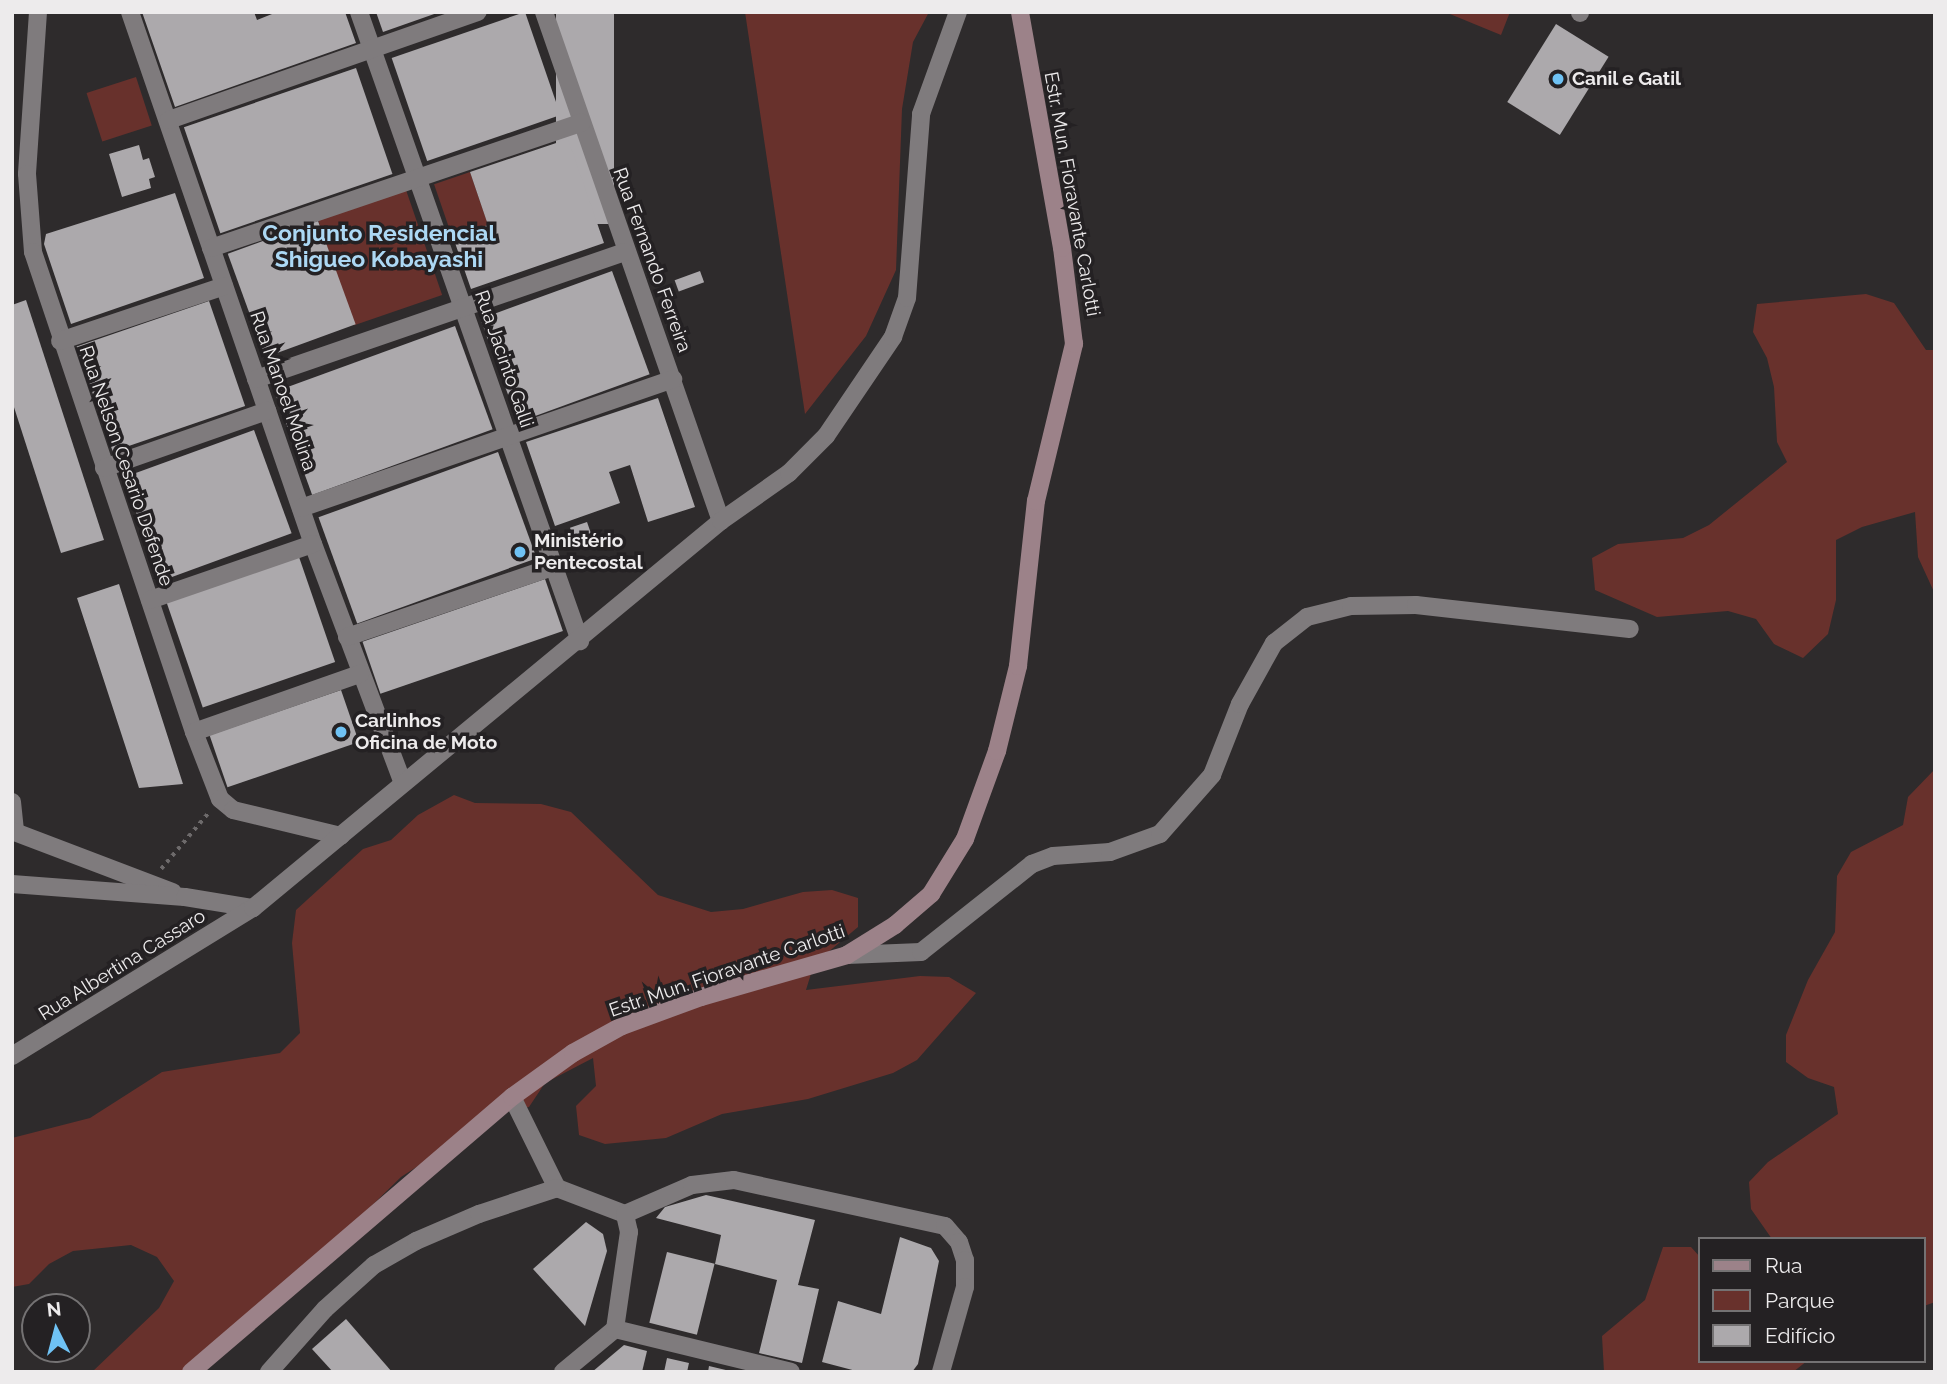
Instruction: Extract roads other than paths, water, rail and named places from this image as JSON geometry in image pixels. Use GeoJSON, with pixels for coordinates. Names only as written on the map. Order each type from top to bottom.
{"type":"FeatureCollection","features":[{"type":"Feature","properties":{"kind":"street","name":"Rua Nelson Cesario Defende"},"geometry":{"type":"LineString","coordinates":[[38,12],[28,224],[60,341],[194,732],[220,799],[233,810],[266,820],[341,835]]}},
{"type":"Feature","properties":{"kind":"street","name":"Rua Manoel Molina"},"geometry":{"type":"LineString","coordinates":[[130,12],[313,544],[402,781]]}},
{"type":"Feature","properties":{"kind":"street","name":"Rua Jacinto Galli"},"geometry":{"type":"LineString","coordinates":[[359,12],[580,641]]}},
{"type":"Feature","properties":{"kind":"street"},"geometry":{"type":"LineString","coordinates":[[169,120],[478,12]]}},
{"type":"Feature","properties":{"kind":"street","name":"Rua Fernando Ferreira"},"geometry":{"type":"LineString","coordinates":[[544,12],[580,123],[673,379],[721,521]]}},
{"type":"Feature","properties":{"kind":"street","name":"Rua Albertina Cassaro"},"geometry":{"type":"LineString","coordinates":[[12,1056],[253,908],[402,781],[580,641],[721,521],[789,473],[826,436],[893,337],[907,298],[921,114],[958,12]]}},
{"type":"Feature","properties":{"kind":"street","name":"Estr. Mun. Fioravante Carlotti"},"geometry":{"type":"LineString","coordinates":[[191,1372],[512,1097],[573,1053],[622,1026],[847,955],[895,925],[930,894],[965,839],[997,751],[1018,666],[1036,501],[1074,344],[1074,322],[1020,12]]}},
{"type":"Feature","properties":{"kind":"street"},"geometry":{"type":"LineString","coordinates":[[211,248],[580,123]]}},
{"type":"Feature","properties":{"kind":"street"},"geometry":{"type":"LineString","coordinates":[[256,379],[625,251]]}},
{"type":"Feature","properties":{"kind":"street"},"geometry":{"type":"LineString","coordinates":[[60,341],[224,286]]}},
{"type":"Feature","properties":{"kind":"street"},"geometry":{"type":"LineString","coordinates":[[301,508],[673,379]]}},
{"type":"Feature","properties":{"kind":"street"},"geometry":{"type":"LineString","coordinates":[[104,468],[267,411]]}},
{"type":"Feature","properties":{"kind":"street"},"geometry":{"type":"LineString","coordinates":[[150,600],[313,544]]}},
{"type":"Feature","properties":{"kind":"street"},"geometry":{"type":"LineString","coordinates":[[347,637],[553,568]]}},
{"type":"Feature","properties":{"kind":"street"},"geometry":{"type":"LineString","coordinates":[[847,955],[920,952],[1032,864],[1054,856],[1110,852],[1160,835],[1212,775],[1240,704],[1274,643],[1307,617],[1351,606],[1416,605],[1630,629]]}},
{"type":"Feature","properties":{"kind":"street"},"geometry":{"type":"LineString","coordinates":[[194,732],[360,674]]}},
{"type":"Feature","properties":{"kind":"street"},"geometry":{"type":"LineString","coordinates":[[12,802],[13,832],[185,897]]}},
{"type":"Feature","properties":{"kind":"street"},"geometry":{"type":"LineString","coordinates":[[12,884],[185,897],[253,908]]}},
{"type":"Feature","properties":{"kind":"street"},"geometry":{"type":"LineString","coordinates":[[512,1097],[556,1188]]}},
{"type":"Feature","properties":{"kind":"street"},"geometry":{"type":"LineString","coordinates":[[269,1372],[325,1309],[374,1265],[416,1241],[479,1214],[556,1188],[625,1214],[692,1185],[734,1180],[945,1226],[959,1242],[965,1260],[965,1287],[941,1372]]}},
{"type":"Feature","properties":{"kind":"street"},"geometry":{"type":"LineString","coordinates":[[563,1372],[615,1329],[629,1232],[625,1214]]}},
{"type":"Feature","properties":{"kind":"street"},"geometry":{"type":"LineString","coordinates":[[615,1329],[791,1372]]}},
{"type":"Feature","properties":{"kind":"place","name":"Canil e Gatil"},"geometry":{"type":"Point","coordinates":[1558,79]}},
{"type":"Feature","properties":{"kind":"place","name":"Ministério Pentecostal"},"geometry":{"type":"Point","coordinates":[520,552]}},
{"type":"Feature","properties":{"kind":"place","name":"Carlinhos Oficina de Moto"},"geometry":{"type":"Point","coordinates":[341,732]}},
{"type":"Feature","properties":{"kind":"district","name":"Conjunto Residencial Shigueo Kobayashi"},"geometry":{"type":"Point","coordinates":[379,246]}}]}
